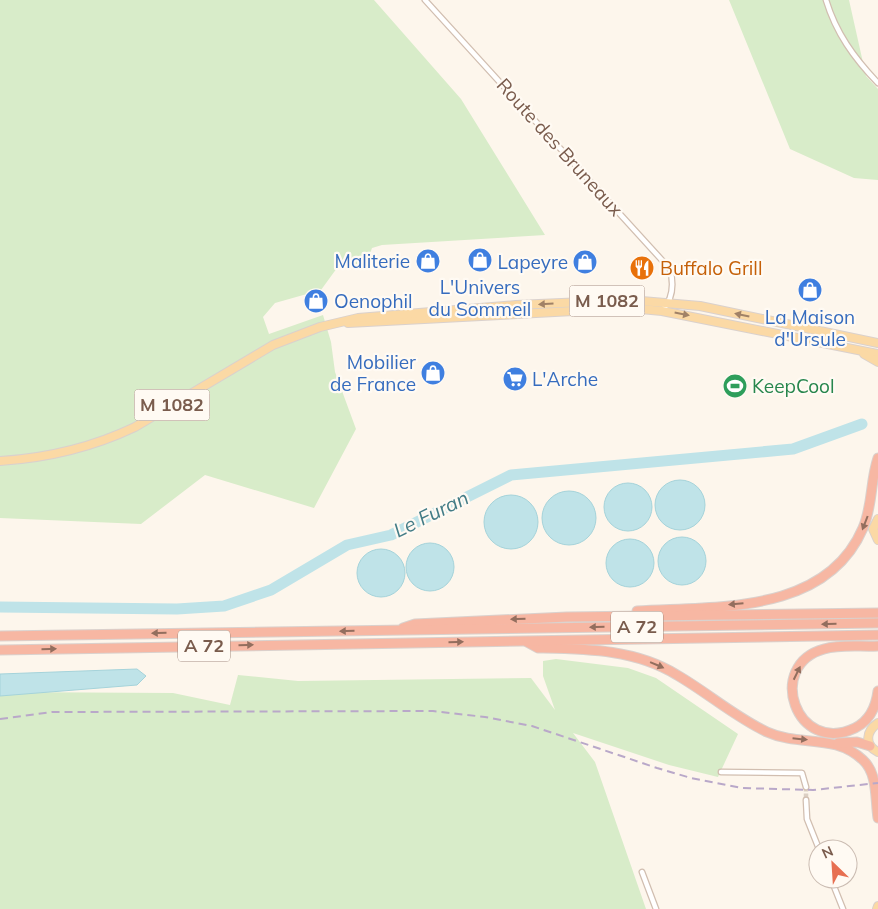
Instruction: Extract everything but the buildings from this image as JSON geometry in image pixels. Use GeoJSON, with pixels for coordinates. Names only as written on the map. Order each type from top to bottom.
{"type":"FeatureCollection","features":[{"type":"Feature","properties":{"kind":"highway"},"geometry":{"type":"LineString","coordinates":[[396,630],[415,624],[566,617],[753,603],[778,598],[807,587],[837,564],[856,542],[871,504],[874,470],[878,458]]}},
{"type":"Feature","properties":{"kind":"highway"},"geometry":{"type":"LineString","coordinates":[[566,617],[878,613]]}},
{"type":"Feature","properties":{"kind":"highway","name":"A 72"},"geometry":{"type":"LineString","coordinates":[[0,636],[878,623]]}},
{"type":"Feature","properties":{"kind":"highway","name":"A 72"},"geometry":{"type":"LineString","coordinates":[[0,650],[878,635]]}},
{"type":"Feature","properties":{"kind":"highway"},"geometry":{"type":"LineString","coordinates":[[525,641],[538,648],[615,652],[655,664],[676,674],[744,720],[768,733],[791,739],[835,743],[857,742],[876,751]]}},
{"type":"Feature","properties":{"kind":"highway"},"geometry":{"type":"LineString","coordinates":[[878,646],[836,647],[813,654],[802,663],[795,674],[791,688],[793,703],[799,715],[818,731],[830,734],[845,733],[860,726],[871,715],[877,700],[878,691]]}},
{"type":"Feature","properties":{"kind":"highway"},"geometry":{"type":"LineString","coordinates":[[835,743],[851,750],[865,762],[874,778],[878,818]]}},
{"type":"Feature","properties":{"kind":"main road","name":"M 1082"},"geometry":{"type":"LineString","coordinates":[[0,461],[58,454],[90,447],[135,428],[273,345],[320,327],[358,318],[516,305],[630,300],[715,310],[878,343]]}},
{"type":"Feature","properties":{"kind":"main road","name":"M 1082"},"geometry":{"type":"LineString","coordinates":[[336,324],[630,308],[662,310],[878,354]]}},
{"type":"Feature","properties":{"kind":"main road"},"geometry":{"type":"LineString","coordinates":[[714,321],[715,310]]}},
{"type":"Feature","properties":{"kind":"main road"},"geometry":{"type":"LineString","coordinates":[[722,323],[724,312]]}},
{"type":"Feature","properties":{"kind":"main road","name":"M 1082"},"geometry":{"type":"LineString","coordinates":[[856,350],[878,347]]}},
{"type":"Feature","properties":{"kind":"main road"},"geometry":{"type":"LineString","coordinates":[[856,350],[878,362]]}},
{"type":"Feature","properties":{"kind":"main road"},"geometry":{"type":"LineString","coordinates":[[878,519],[873,529],[878,540]]}},
{"type":"Feature","properties":{"kind":"main road"},"geometry":{"type":"LineString","coordinates":[[876,751],[868,733],[878,723]]}},
{"type":"Feature","properties":{"kind":"street","name":"Route des Bruneaux"},"geometry":{"type":"LineString","coordinates":[[426,0],[659,256],[670,270],[674,282],[669,304]]}},
{"type":"Feature","properties":{"kind":"street"},"geometry":{"type":"LineString","coordinates":[[826,0],[832,20],[845,44],[878,83]]}},
{"type":"Feature","properties":{"kind":"street"},"geometry":{"type":"LineString","coordinates":[[662,310],[669,304]]}},
{"type":"Feature","properties":{"kind":"street"},"geometry":{"type":"LineString","coordinates":[[721,772],[802,773],[806,787]]}},
{"type":"Feature","properties":{"kind":"street"},"geometry":{"type":"LineString","coordinates":[[806,800],[807,819],[815,839]]}},
{"type":"Feature","properties":{"kind":"street"},"geometry":{"type":"LineString","coordinates":[[642,872],[656,909]]}},
{"type":"Feature","properties":{"kind":"street"},"geometry":{"type":"LineString","coordinates":[[835,889],[843,909]]}},
{"type":"Feature","properties":{"kind":"green space"},"geometry":{"type":"Polygon","coordinates":[[[0,0],[374,0],[461,99],[545,235],[382,245],[372,248],[367,262],[337,268],[321,290],[275,303],[263,317],[269,334],[323,315],[331,342],[335,372],[356,429],[314,508],[205,475],[141,524],[0,518],[0,0]]]}},
{"type":"Feature","properties":{"kind":"green space"},"geometry":{"type":"Polygon","coordinates":[[[729,0],[849,0],[866,76],[878,89],[878,180],[854,178],[790,149],[729,0]]]}},
{"type":"Feature","properties":{"kind":"green space"},"geometry":{"type":"Polygon","coordinates":[[[556,659],[628,668],[656,678],[738,734],[718,777],[669,765],[573,733],[595,762],[646,909],[0,909],[0,692],[173,693],[230,705],[238,675],[298,681],[531,678],[555,710],[543,676],[543,661],[556,659]]]}},
{"type":"Feature","properties":{"kind":"water"},"geometry":{"type":"Polygon","coordinates":[[[680,480],[698,487],[705,505],[698,523],[680,530],[662,523],[655,505],[662,487],[680,480]]]}},
{"type":"Feature","properties":{"kind":"water"},"geometry":{"type":"Polygon","coordinates":[[[623,483],[633,483],[642,487],[648,493],[651,498],[651,516],[642,527],[633,531],[623,531],[614,527],[608,521],[604,512],[604,502],[608,493],[614,487],[623,483]]]}},
{"type":"Feature","properties":{"kind":"water"},"geometry":{"type":"Polygon","coordinates":[[[564,491],[574,491],[584,495],[592,503],[596,518],[592,533],[584,541],[574,545],[564,545],[554,541],[546,533],[542,523],[542,513],[546,503],[554,495],[564,491]]]}},
{"type":"Feature","properties":{"kind":"water"},"geometry":{"type":"Polygon","coordinates":[[[511,495],[521,497],[530,503],[536,512],[538,522],[536,532],[530,541],[521,547],[511,549],[501,547],[492,541],[486,532],[484,522],[486,512],[492,503],[501,497],[511,495]]]}},
{"type":"Feature","properties":{"kind":"water"},"geometry":{"type":"Polygon","coordinates":[[[677,537],[687,537],[699,544],[706,556],[706,566],[699,578],[687,585],[677,585],[669,581],[662,574],[658,566],[658,556],[662,548],[669,541],[677,537]]]}},
{"type":"Feature","properties":{"kind":"water"},"geometry":{"type":"Polygon","coordinates":[[[625,539],[635,539],[647,546],[654,558],[654,568],[647,580],[635,587],[625,587],[617,583],[610,576],[606,568],[606,558],[610,550],[617,543],[625,539]]]}},
{"type":"Feature","properties":{"kind":"water"},"geometry":{"type":"Polygon","coordinates":[[[430,543],[439,545],[447,550],[452,558],[454,567],[452,576],[447,584],[439,589],[430,591],[421,589],[413,584],[408,576],[406,567],[408,558],[413,550],[421,545],[430,543]]]}},
{"type":"Feature","properties":{"kind":"water"},"geometry":{"type":"Polygon","coordinates":[[[381,549],[390,551],[398,556],[403,564],[405,573],[403,582],[398,590],[390,595],[381,597],[372,595],[364,590],[359,582],[357,573],[359,564],[364,556],[372,551],[381,549]]]}},
{"type":"Feature","properties":{"kind":"water"},"geometry":{"type":"Polygon","coordinates":[[[137,669],[146,676],[137,685],[0,696],[0,674],[137,669]]]}},
{"type":"Feature","properties":{"kind":"waterway","name":"Le Furan"},"geometry":{"type":"LineString","coordinates":[[0,607],[177,609],[224,606],[271,590],[347,545],[391,535],[511,475],[793,449],[862,424]]}},
{"type":"Feature","properties":{"kind":"tunnel"},"geometry":{"type":"LineString","coordinates":[[806,787],[806,800]]}},
{"type":"Feature","properties":{"kind":"railway"},"geometry":{"type":"LineString","coordinates":[[0,719],[52,712],[433,711],[485,717],[532,726],[657,768],[691,778],[742,788],[813,790],[878,783]]}},
{"type":"Feature","properties":{"kind":"place","name":"L'Univers du Sommeil"},"geometry":{"type":"Point","coordinates":[480,260]}},
{"type":"Feature","properties":{"kind":"place","name":"Maliterie"},"geometry":{"type":"Point","coordinates":[428,261]}},
{"type":"Feature","properties":{"kind":"place","name":"Lapeyre"},"geometry":{"type":"Point","coordinates":[585,262]}},
{"type":"Feature","properties":{"kind":"place","name":"Buffalo Grill"},"geometry":{"type":"Point","coordinates":[642,268]}},
{"type":"Feature","properties":{"kind":"place","name":"La Maison d'Ursule"},"geometry":{"type":"Point","coordinates":[810,290]}},
{"type":"Feature","properties":{"kind":"place","name":"Oenophil"},"geometry":{"type":"Point","coordinates":[316,301]}},
{"type":"Feature","properties":{"kind":"place","name":"Mobilier de France"},"geometry":{"type":"Point","coordinates":[433,373]}},
{"type":"Feature","properties":{"kind":"place","name":"L'Arche"},"geometry":{"type":"Point","coordinates":[515,379]}},
{"type":"Feature","properties":{"kind":"place","name":"KeepCool"},"geometry":{"type":"Point","coordinates":[735,386]}}]}
